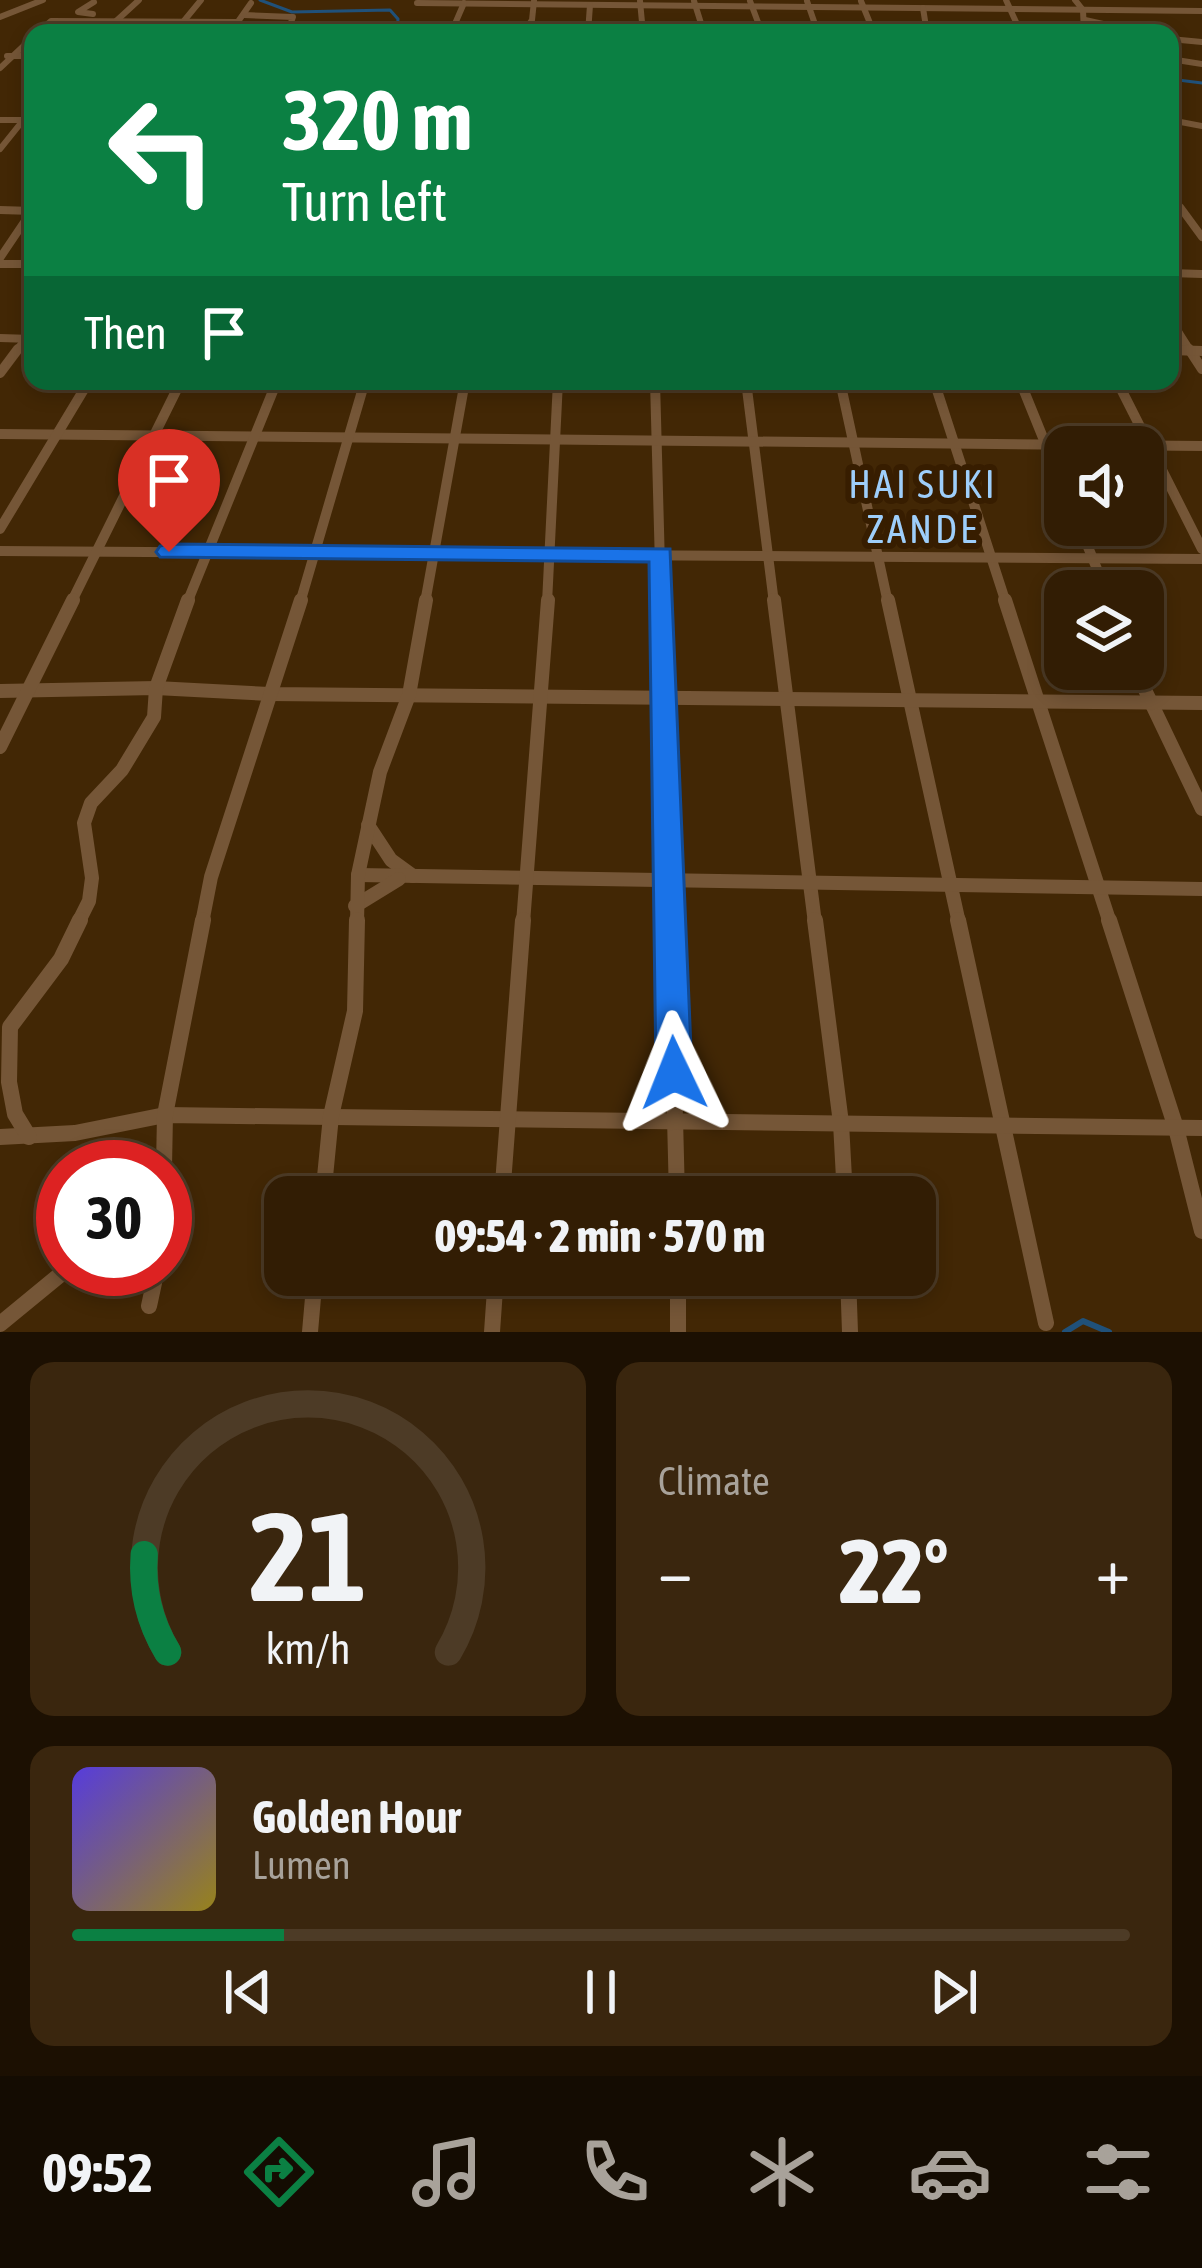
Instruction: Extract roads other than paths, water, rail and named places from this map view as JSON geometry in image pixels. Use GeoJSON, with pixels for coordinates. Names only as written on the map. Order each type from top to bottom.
{"type":"FeatureCollection","features":[{"type":"Feature","properties":{"kind":"street"},"geometry":{"type":"LineString","coordinates":[[0,17],[43,0]]}},
{"type":"Feature","properties":{"kind":"street"},"geometry":{"type":"LineString","coordinates":[[114,24],[140,0]]}},
{"type":"Feature","properties":{"kind":"street"},"geometry":{"type":"LineString","coordinates":[[185,22],[201,0]]}},
{"type":"Feature","properties":{"kind":"street"},"geometry":{"type":"LineString","coordinates":[[461,5],[470,0]]}},
{"type":"Feature","properties":{"kind":"street"},"geometry":{"type":"LineString","coordinates":[[1006,0],[1017,24]]}},
{"type":"Feature","properties":{"kind":"street"},"geometry":{"type":"LineString","coordinates":[[1075,0],[1083,10],[1085,24]]}},
{"type":"Feature","properties":{"kind":"street"},"geometry":{"type":"LineString","coordinates":[[1131,0],[1142,11]]}},
{"type":"Feature","properties":{"kind":"street"},"geometry":{"type":"LineString","coordinates":[[1184,0],[1199,11]]}},
{"type":"Feature","properties":{"kind":"street"},"geometry":{"type":"LineString","coordinates":[[94,2],[78,12],[124,14]]}},
{"type":"Feature","properties":{"kind":"street"},"geometry":{"type":"LineString","coordinates":[[237,24],[251,3]]}},
{"type":"Feature","properties":{"kind":"street"},"geometry":{"type":"LineString","coordinates":[[417,4],[807,3],[1199,11]]}},
{"type":"Feature","properties":{"kind":"street"},"geometry":{"type":"LineString","coordinates":[[457,24],[461,5]]}},
{"type":"Feature","properties":{"kind":"street"},"geometry":{"type":"LineString","coordinates":[[589,24],[590,5]]}},
{"type":"Feature","properties":{"kind":"street"},"geometry":{"type":"LineString","coordinates":[[923,8],[926,24]]}},
{"type":"Feature","properties":{"kind":"street"},"geometry":{"type":"LineString","coordinates":[[48,24],[292,17],[289,24]]}},
{"type":"Feature","properties":{"kind":"street"},"geometry":{"type":"LineString","coordinates":[[1085,20],[1103,24]]}},
{"type":"Feature","properties":{"kind":"street"},"geometry":{"type":"LineString","coordinates":[[0,68],[24,45]]}},
{"type":"Feature","properties":{"kind":"street"},"geometry":{"type":"LineString","coordinates":[[0,56],[24,56]]}},
{"type":"Feature","properties":{"kind":"street"},"geometry":{"type":"LineString","coordinates":[[0,149],[24,124]]}},
{"type":"Feature","properties":{"kind":"street"},"geometry":{"type":"LineString","coordinates":[[1179,212],[1202,238]]}},
{"type":"Feature","properties":{"kind":"street"},"geometry":{"type":"LineString","coordinates":[[0,261],[24,223]]}},
{"type":"Feature","properties":{"kind":"street"},"geometry":{"type":"LineString","coordinates":[[0,373],[24,344]]}},
{"type":"Feature","properties":{"kind":"street"},"geometry":{"type":"LineString","coordinates":[[1197,351],[1202,369]]}},
{"type":"Feature","properties":{"kind":"street"},"geometry":{"type":"LineString","coordinates":[[0,529],[84,390]]}},
{"type":"Feature","properties":{"kind":"street"},"geometry":{"type":"LineString","coordinates":[[0,747],[177,390]]}},
{"type":"Feature","properties":{"kind":"street"},"geometry":{"type":"LineString","coordinates":[[29,1137],[15,1114],[9,1082],[10,1028],[77,929],[92,878],[84,823],[92,803],[142,742],[154,716],[156,688],[274,390]]}},
{"type":"Feature","properties":{"kind":"street"},"geometry":{"type":"LineString","coordinates":[[165,1140],[165,1114],[211,877],[316,554],[363,390]]}},
{"type":"Feature","properties":{"kind":"street"},"geometry":{"type":"LineString","coordinates":[[325,1176],[332,1116],[355,1012],[358,875],[380,772],[410,695],[464,390]]}},
{"type":"Feature","properties":{"kind":"street"},"geometry":{"type":"LineString","coordinates":[[504,1176],[522,880],[551,554],[558,390]]}},
{"type":"Feature","properties":{"kind":"street"},"geometry":{"type":"LineString","coordinates":[[655,390],[677,1176]]}},
{"type":"Feature","properties":{"kind":"street"},"geometry":{"type":"LineString","coordinates":[[747,390],[842,1123],[843,1176]]}},
{"type":"Feature","properties":{"kind":"street"},"geometry":{"type":"LineString","coordinates":[[842,390],[1046,1323]]}},
{"type":"Feature","properties":{"kind":"street"},"geometry":{"type":"LineString","coordinates":[[937,390],[1176,1128],[1202,1231]]}},
{"type":"Feature","properties":{"kind":"street"},"geometry":{"type":"LineString","coordinates":[[0,434],[1044,445],[1023,390]]}},
{"type":"Feature","properties":{"kind":"street"},"geometry":{"type":"LineString","coordinates":[[1122,390],[1140,426]]}},
{"type":"Feature","properties":{"kind":"street"},"geometry":{"type":"LineString","coordinates":[[1164,446],[1202,446]]}},
{"type":"Feature","properties":{"kind":"street"},"geometry":{"type":"LineString","coordinates":[[1164,474],[1202,549]]}},
{"type":"Feature","properties":{"kind":"street"},"geometry":{"type":"LineString","coordinates":[[1089,546],[1098,570]]}},
{"type":"Feature","properties":{"kind":"street"},"geometry":{"type":"LineString","coordinates":[[0,551],[1202,559]]}},
{"type":"Feature","properties":{"kind":"street"},"geometry":{"type":"LineString","coordinates":[[0,691],[156,688],[269,694],[1202,703]]}},
{"type":"Feature","properties":{"kind":"street"},"geometry":{"type":"LineString","coordinates":[[1143,690],[1202,809]]}},
{"type":"Feature","properties":{"kind":"street"},"geometry":{"type":"LineString","coordinates":[[367,824],[410,877]]}},
{"type":"Feature","properties":{"kind":"street"},"geometry":{"type":"LineString","coordinates":[[358,875],[1202,889]]}},
{"type":"Feature","properties":{"kind":"street"},"geometry":{"type":"LineString","coordinates":[[355,906],[388,882],[410,877]]}},
{"type":"Feature","properties":{"kind":"street"},"geometry":{"type":"LineString","coordinates":[[0,1137],[29,1137],[165,1114],[1202,1128]]}},
{"type":"Feature","properties":{"kind":"street"},"geometry":{"type":"LineString","coordinates":[[0,1324],[36,1294]]}},
{"type":"Feature","properties":{"kind":"street"},"geometry":{"type":"LineString","coordinates":[[149,1306],[151,1296]]}},
{"type":"Feature","properties":{"kind":"street"},"geometry":{"type":"LineString","coordinates":[[310,1332],[313,1296]]}},
{"type":"Feature","properties":{"kind":"street"},"geometry":{"type":"LineString","coordinates":[[492,1332],[495,1296]]}},
{"type":"Feature","properties":{"kind":"street"},"geometry":{"type":"LineString","coordinates":[[678,1296],[678,1332]]}},
{"type":"Feature","properties":{"kind":"street"},"geometry":{"type":"LineString","coordinates":[[849,1296],[850,1332]]}},
{"type":"Feature","properties":{"kind":"waterway"},"geometry":{"type":"LineString","coordinates":[[260,0],[292,12],[390,10],[398,24]]}},
{"type":"Feature","properties":{"kind":"waterway"},"geometry":{"type":"LineString","coordinates":[[1179,80],[1202,83]]}},
{"type":"Feature","properties":{"kind":"waterway"},"geometry":{"type":"LineString","coordinates":[[1065,1332],[1083,1321],[1109,1332]]}},
{"type":"Feature","properties":{"kind":"district","name":"HAI SUKI ZANDE"},"geometry":{"type":"Point","coordinates":[923,506]}}]}
